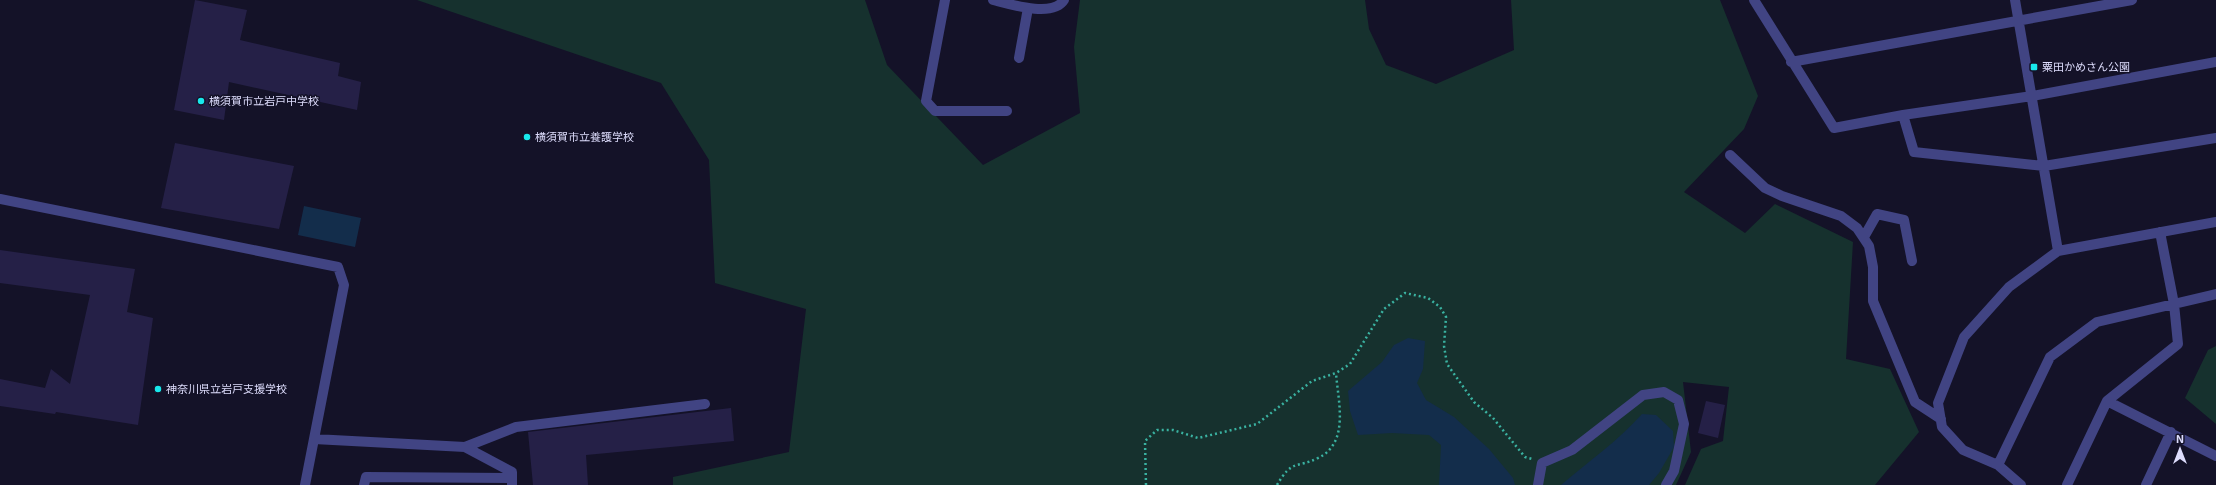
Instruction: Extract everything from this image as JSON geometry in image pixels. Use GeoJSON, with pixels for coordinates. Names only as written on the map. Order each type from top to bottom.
{"type":"FeatureCollection","features":[{"type":"Feature","properties":{"kind":"street"},"geometry":{"type":"LineString","coordinates":[[945,0],[926,101],[935,111],[1007,111]]}},
{"type":"Feature","properties":{"kind":"street"},"geometry":{"type":"LineString","coordinates":[[993,0],[1028,8],[1048,9],[1064,2],[1064,0]]}},
{"type":"Feature","properties":{"kind":"street"},"geometry":{"type":"LineString","coordinates":[[1754,0],[1791,62],[1834,128],[1903,114],[2032,96],[2216,62]]}},
{"type":"Feature","properties":{"kind":"street"},"geometry":{"type":"LineString","coordinates":[[2015,0],[2058,251]]}},
{"type":"Feature","properties":{"kind":"street"},"geometry":{"type":"LineString","coordinates":[[1791,62],[2132,0]]}},
{"type":"Feature","properties":{"kind":"street"},"geometry":{"type":"LineString","coordinates":[[1019,58],[1028,8]]}},
{"type":"Feature","properties":{"kind":"street"},"geometry":{"type":"LineString","coordinates":[[1903,114],[1914,152],[2044,166],[2216,138]]}},
{"type":"Feature","properties":{"kind":"street"},"geometry":{"type":"LineString","coordinates":[[1730,155],[1765,188],[1782,196],[1841,216],[1858,228],[1869,246],[1874,267],[1873,301],[1915,402],[1941,419]]}},
{"type":"Feature","properties":{"kind":"street"},"geometry":{"type":"LineString","coordinates":[[0,199],[338,267],[344,285],[305,485]]}},
{"type":"Feature","properties":{"kind":"street"},"geometry":{"type":"LineString","coordinates":[[1864,237],[1878,214],[1904,220],[1912,261]]}},
{"type":"Feature","properties":{"kind":"street"},"geometry":{"type":"LineString","coordinates":[[2021,485],[1998,465],[1963,450],[1942,427],[1938,403],[1964,337],[2009,287],[2058,251],[2216,222]]}},
{"type":"Feature","properties":{"kind":"street"},"geometry":{"type":"LineString","coordinates":[[2067,485],[2107,401],[2178,344],[2174,304],[2160,232]]}},
{"type":"Feature","properties":{"kind":"street"},"geometry":{"type":"LineString","coordinates":[[1998,465],[2050,357],[2097,322],[2216,294]]}},
{"type":"Feature","properties":{"kind":"street"},"geometry":{"type":"LineString","coordinates":[[1538,485],[1542,463],[1572,450],[1643,396],[1664,392],[1678,400],[1684,424],[1670,485]]}},
{"type":"Feature","properties":{"kind":"street"},"geometry":{"type":"LineString","coordinates":[[2107,401],[2216,456]]}},
{"type":"Feature","properties":{"kind":"street"},"geometry":{"type":"LineString","coordinates":[[314,439],[465,447],[516,427],[705,404]]}},
{"type":"Feature","properties":{"kind":"street"},"geometry":{"type":"LineString","coordinates":[[2146,485],[2171,432]]}},
{"type":"Feature","properties":{"kind":"street"},"geometry":{"type":"LineString","coordinates":[[364,485],[366,477],[512,482],[512,472],[465,447]]}},
{"type":"Feature","properties":{"kind":"street"},"geometry":{"type":"LineString","coordinates":[[1666,485],[1674,471]]}},
{"type":"Feature","properties":{"kind":"path"},"geometry":{"type":"LineString","coordinates":[[1146,485],[1145,441],[1157,430],[1173,430],[1198,438],[1257,424],[1312,381],[1336,373],[1350,364],[1384,309],[1394,300],[1406,293],[1428,298],[1440,307],[1446,317],[1444,346],[1447,364],[1474,402],[1492,418],[1525,457],[1542,463]]}},
{"type":"Feature","properties":{"kind":"path"},"geometry":{"type":"LineString","coordinates":[[1277,485],[1290,466],[1320,457],[1336,441],[1340,424],[1336,373]]}},
{"type":"Feature","properties":{"kind":"green space"},"geometry":{"type":"Polygon","coordinates":[[[417,0],[865,0],[887,65],[983,165],[1080,113],[1074,47],[1080,0],[1365,0],[1369,29],[1386,65],[1436,84],[1514,50],[1511,0],[1720,0],[1758,96],[1744,129],[1684,192],[1745,233],[1775,204],[1853,242],[1846,359],[1890,369],[1919,432],[1875,485],[1685,485],[1701,449],[1723,441],[1729,387],[1683,382],[1691,452],[1676,485],[673,485],[673,477],[789,452],[806,309],[715,283],[709,160],[661,83],[417,0]]]}},
{"type":"Feature","properties":{"kind":"green space"},"geometry":{"type":"Polygon","coordinates":[[[2216,346],[2216,424],[2185,398],[2208,350],[2216,346]]]}},
{"type":"Feature","properties":{"kind":"water"},"geometry":{"type":"Polygon","coordinates":[[[304,206],[361,218],[355,247],[298,235],[304,206]]]}},
{"type":"Feature","properties":{"kind":"water"},"geometry":{"type":"Polygon","coordinates":[[[1408,338],[1425,341],[1423,369],[1417,383],[1426,400],[1454,417],[1489,449],[1513,478],[1515,485],[1439,485],[1441,445],[1429,435],[1392,433],[1358,435],[1350,411],[1348,391],[1382,362],[1394,345],[1408,338]]]}},
{"type":"Feature","properties":{"kind":"water"},"geometry":{"type":"Polygon","coordinates":[[[1642,414],[1656,415],[1673,431],[1674,447],[1659,473],[1649,485],[1561,485],[1613,442],[1642,414]]]}},
{"type":"Feature","properties":{"kind":"building"},"geometry":{"type":"Polygon","coordinates":[[[195,0],[247,10],[240,40],[340,63],[338,76],[361,82],[357,110],[229,82],[224,120],[174,110],[195,0]]]}},
{"type":"Feature","properties":{"kind":"building"},"geometry":{"type":"Polygon","coordinates":[[[175,143],[294,166],[279,229],[161,208],[175,143]]]}},
{"type":"Feature","properties":{"kind":"building"},"geometry":{"type":"Polygon","coordinates":[[[0,250],[135,269],[127,312],[153,318],[138,425],[56,412],[55,414],[0,406],[0,379],[45,388],[51,369],[70,384],[90,295],[0,283],[0,250]]]}},
{"type":"Feature","properties":{"kind":"building"},"geometry":{"type":"Polygon","coordinates":[[[1706,401],[1725,405],[1718,438],[1698,433],[1706,401]]]}},
{"type":"Feature","properties":{"kind":"building"},"geometry":{"type":"Polygon","coordinates":[[[731,408],[734,441],[586,455],[588,485],[533,485],[528,432],[731,408]]]}},
{"type":"Feature","properties":{"kind":"place","name":"粟田かめさん公園"},"geometry":{"type":"Point","coordinates":[2034,67]}},
{"type":"Feature","properties":{"kind":"place","name":"横須賀市立岩戸中学校"},"geometry":{"type":"Point","coordinates":[201,101]}},
{"type":"Feature","properties":{"kind":"place","name":"横須賀市立養護学校"},"geometry":{"type":"Point","coordinates":[527,137]}},
{"type":"Feature","properties":{"kind":"place","name":"神奈川県立岩戸支援学校"},"geometry":{"type":"Point","coordinates":[158,389]}}]}
